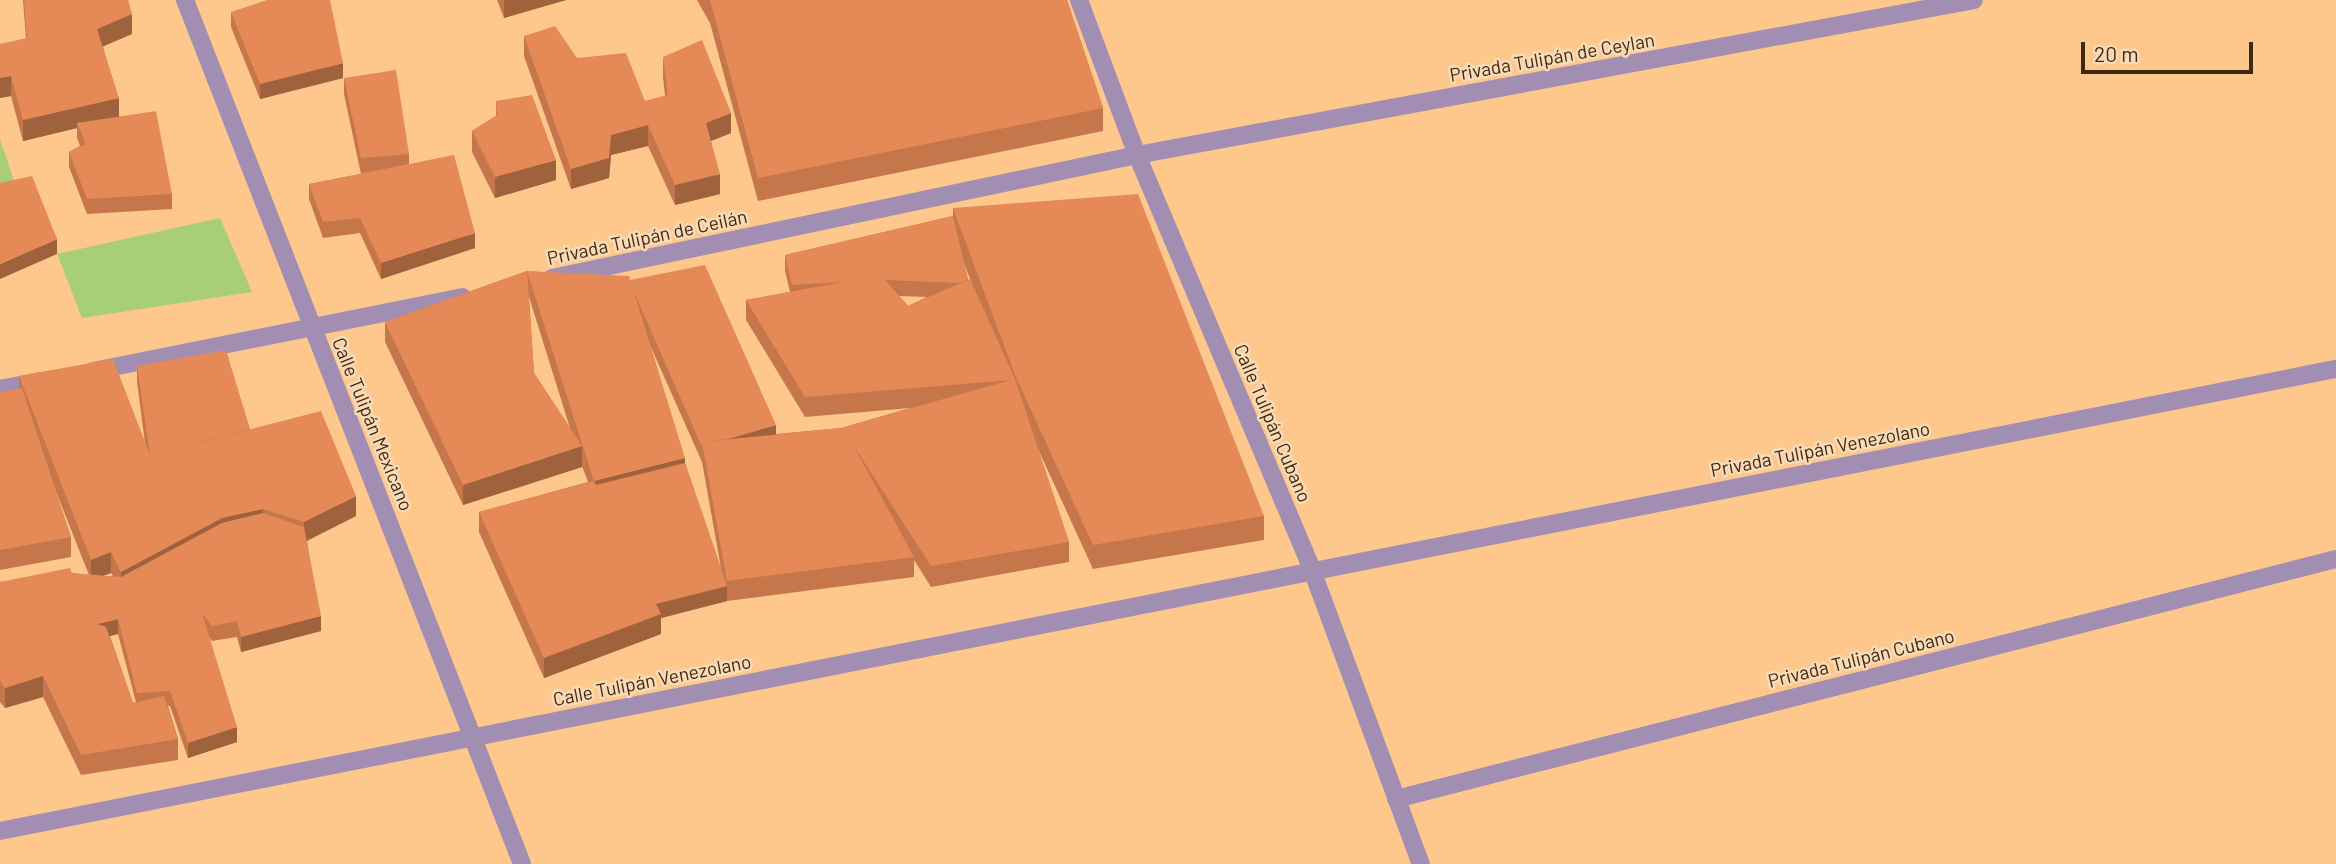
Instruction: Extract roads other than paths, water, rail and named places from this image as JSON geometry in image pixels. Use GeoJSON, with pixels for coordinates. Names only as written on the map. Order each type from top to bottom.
{"type":"FeatureCollection","features":[{"type":"Feature","properties":{"kind":"street","name":"Calle Tulipán Mexicano"},"geometry":{"type":"LineString","coordinates":[[185,0],[523,864]]}},
{"type":"Feature","properties":{"kind":"street","name":"Calle Tulipán Cubano"},"geometry":{"type":"LineString","coordinates":[[1079,0],[1137,155],[1312,570],[1421,864]]}},
{"type":"Feature","properties":{"kind":"street","name":"Privada Tulipán de Ceylan"},"geometry":{"type":"LineString","coordinates":[[1137,155],[1974,0]]}},
{"type":"Feature","properties":{"kind":"street","name":"Privada Tulipán de Ceilán"},"geometry":{"type":"LineString","coordinates":[[529,283],[1137,155]]}},
{"type":"Feature","properties":{"kind":"street"},"geometry":{"type":"LineString","coordinates":[[0,389],[489,292]]}},
{"type":"Feature","properties":{"kind":"street","name":"Privada Tulipán Venezolano"},"geometry":{"type":"LineString","coordinates":[[1312,570],[2336,369]]}},
{"type":"Feature","properties":{"kind":"street","name":"Privada Tulipán Cubano"},"geometry":{"type":"LineString","coordinates":[[1396,799],[2336,559]]}},
{"type":"Feature","properties":{"kind":"street","name":"Calle Tulipán Venezolano"},"geometry":{"type":"LineString","coordinates":[[0,831],[1312,570]]}}]}
